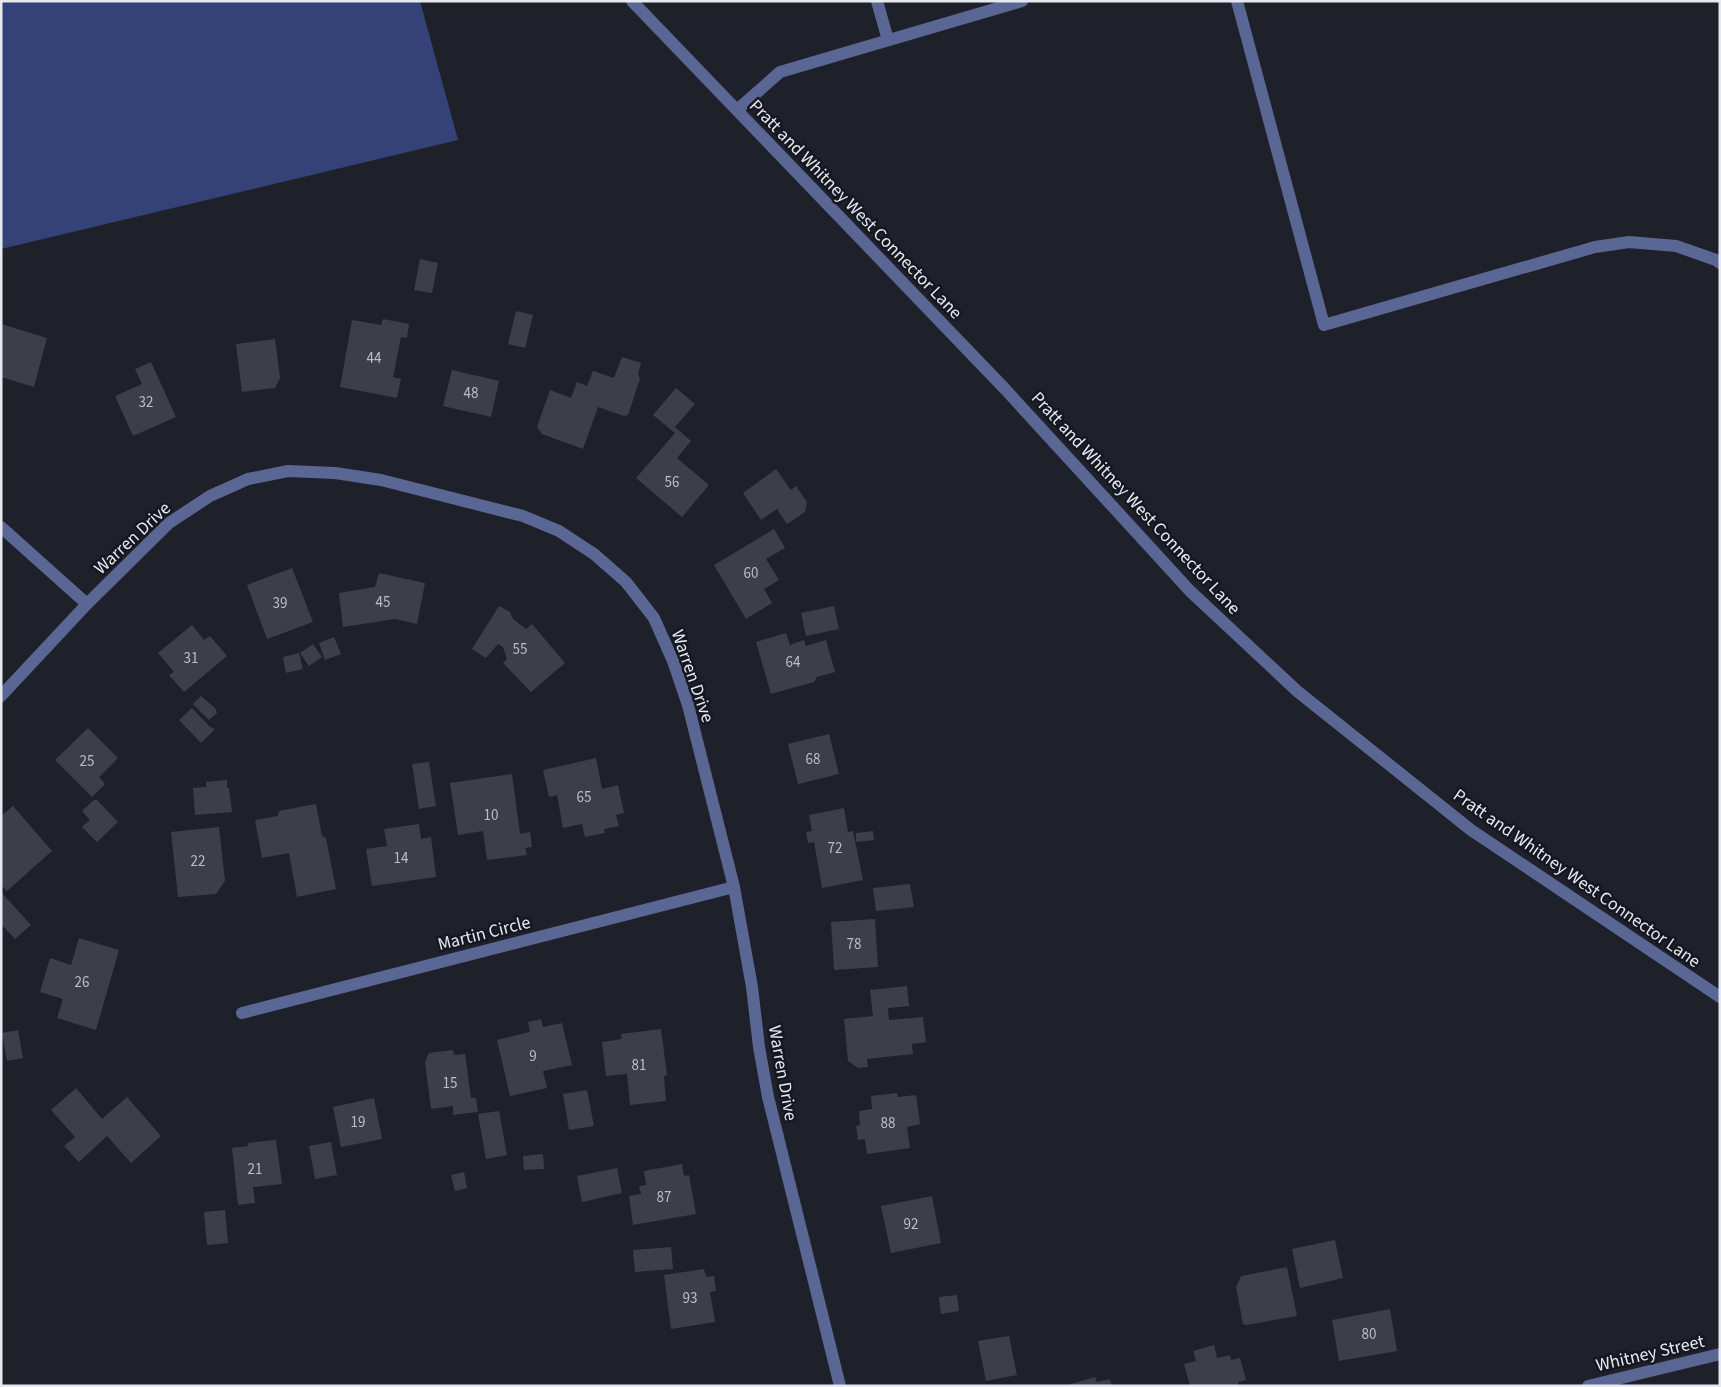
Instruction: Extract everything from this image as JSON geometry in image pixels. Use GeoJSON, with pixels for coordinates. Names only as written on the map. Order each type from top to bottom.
{"type":"FeatureCollection","features":[{"type":"Feature","properties":{"kind":"street","name":"Pratt and Whitney West Connector Lane"},"geometry":{"type":"LineString","coordinates":[[632,1],[1005,390],[1190,591],[1297,690],[1471,830],[1720,997]]}},
{"type":"Feature","properties":{"kind":"street"},"geometry":{"type":"LineString","coordinates":[[877,1],[888,40]]}},
{"type":"Feature","properties":{"kind":"street"},"geometry":{"type":"LineString","coordinates":[[737,110],[780,72],[1022,1]]}},
{"type":"Feature","properties":{"kind":"street"},"geometry":{"type":"LineString","coordinates":[[1237,1],[1324,325],[1596,247],[1629,242],[1676,246],[1716,260],[1720,264]]}},
{"type":"Feature","properties":{"kind":"street","name":"Warren Drive"},"geometry":{"type":"LineString","coordinates":[[1,696],[87,604],[169,523],[210,496],[248,479],[288,471],[335,473],[381,480],[524,516],[559,531],[594,554],[626,582],[654,618],[673,661],[688,705],[734,887],[768,1097],[840,1386]]}},
{"type":"Feature","properties":{"kind":"street"},"geometry":{"type":"LineString","coordinates":[[1,527],[87,604]]}},
{"type":"Feature","properties":{"kind":"street","name":"Martin Circle"},"geometry":{"type":"LineString","coordinates":[[242,1013],[734,887]]}},
{"type":"Feature","properties":{"kind":"street","name":"Whitney Street"},"geometry":{"type":"LineString","coordinates":[[1588,1386],[1720,1354]]}},
{"type":"Feature","properties":{"kind":"shaded area"},"geometry":{"type":"Polygon","coordinates":[[[1,1],[420,1],[458,140],[1,249],[1,1]]]}},
{"type":"Feature","properties":{"kind":"building"},"geometry":{"type":"Polygon","coordinates":[[[420,259],[438,263],[432,293],[414,290],[420,259]]]}},
{"type":"Feature","properties":{"kind":"building"},"geometry":{"type":"Polygon","coordinates":[[[516,311],[533,315],[525,348],[508,344],[516,311]]]}},
{"type":"Feature","properties":{"kind":"building"},"geometry":{"type":"Polygon","coordinates":[[[383,319],[409,324],[407,338],[401,337],[393,377],[401,379],[397,398],[340,387],[352,320],[381,325],[383,319]]]}},
{"type":"Feature","properties":{"kind":"building"},"geometry":{"type":"Polygon","coordinates":[[[1,324],[47,338],[34,387],[1,377],[1,324]]]}},
{"type":"Feature","properties":{"kind":"building"},"geometry":{"type":"Polygon","coordinates":[[[275,339],[280,378],[275,388],[242,392],[236,344],[275,339]]]}},
{"type":"Feature","properties":{"kind":"building"},"geometry":{"type":"Polygon","coordinates":[[[622,357],[641,363],[638,374],[640,379],[628,415],[624,416],[598,407],[583,449],[542,434],[537,427],[550,390],[571,398],[577,382],[587,386],[593,371],[614,378],[622,357]]]}},
{"type":"Feature","properties":{"kind":"building"},"geometry":{"type":"Polygon","coordinates":[[[151,362],[176,417],[133,436],[115,396],[142,384],[135,369],[151,362]]]}},
{"type":"Feature","properties":{"kind":"building"},"geometry":{"type":"Polygon","coordinates":[[[452,370],[499,381],[491,417],[443,406],[452,370]]]}},
{"type":"Feature","properties":{"kind":"building"},"geometry":{"type":"Polygon","coordinates":[[[676,388],[695,404],[675,427],[691,441],[677,458],[709,485],[682,517],[636,478],[675,433],[653,415],[676,388]]]}},
{"type":"Feature","properties":{"kind":"building"},"geometry":{"type":"Polygon","coordinates":[[[776,469],[791,490],[796,486],[807,502],[805,512],[787,524],[777,509],[761,520],[743,493],[776,469]]]}},
{"type":"Feature","properties":{"kind":"building"},"geometry":{"type":"Polygon","coordinates":[[[774,529],[785,548],[766,559],[779,580],[764,589],[772,603],[746,619],[714,565],[774,529]]]}},
{"type":"Feature","properties":{"kind":"building"},"geometry":{"type":"Polygon","coordinates":[[[292,568],[313,622],[267,639],[247,585],[292,568]]]}},
{"type":"Feature","properties":{"kind":"building"},"geometry":{"type":"Polygon","coordinates":[[[379,573],[425,583],[417,624],[395,619],[343,627],[339,593],[375,587],[379,573]]]}},
{"type":"Feature","properties":{"kind":"building"},"geometry":{"type":"Polygon","coordinates":[[[499,606],[510,612],[513,619],[526,629],[532,624],[565,663],[531,692],[503,663],[507,659],[503,647],[498,644],[486,658],[472,649],[499,606]]]}},
{"type":"Feature","properties":{"kind":"building"},"geometry":{"type":"Polygon","coordinates":[[[834,606],[839,629],[806,636],[801,613],[834,606]]]}},
{"type":"Feature","properties":{"kind":"building"},"geometry":{"type":"Polygon","coordinates":[[[192,625],[204,640],[210,636],[227,656],[184,692],[169,675],[174,672],[158,653],[192,625]]]}},
{"type":"Feature","properties":{"kind":"building"},"geometry":{"type":"Polygon","coordinates":[[[786,633],[790,645],[804,640],[806,646],[826,640],[835,672],[817,677],[814,682],[771,694],[756,642],[786,633]]]}},
{"type":"Feature","properties":{"kind":"building"},"geometry":{"type":"Polygon","coordinates":[[[334,637],[341,654],[325,660],[319,643],[334,637]]]}},
{"type":"Feature","properties":{"kind":"building"},"geometry":{"type":"Polygon","coordinates":[[[313,644],[322,657],[309,666],[300,653],[313,644]]]}},
{"type":"Feature","properties":{"kind":"building"},"geometry":{"type":"Polygon","coordinates":[[[299,653],[303,669],[286,673],[283,657],[299,653]]]}},
{"type":"Feature","properties":{"kind":"building"},"geometry":{"type":"Polygon","coordinates":[[[201,696],[215,708],[217,713],[209,720],[193,704],[201,696]]]}},
{"type":"Feature","properties":{"kind":"building"},"geometry":{"type":"Polygon","coordinates":[[[192,708],[210,727],[215,729],[201,743],[179,720],[192,708]]]}},
{"type":"Feature","properties":{"kind":"building"},"geometry":{"type":"Polygon","coordinates":[[[88,728],[118,758],[99,777],[105,784],[92,797],[55,760],[88,728]]]}},
{"type":"Feature","properties":{"kind":"building"},"geometry":{"type":"Polygon","coordinates":[[[829,734],[839,774],[798,784],[788,744],[829,734]]]}},
{"type":"Feature","properties":{"kind":"building"},"geometry":{"type":"Polygon","coordinates":[[[596,758],[602,789],[618,785],[624,813],[616,815],[619,826],[604,829],[605,833],[585,837],[582,824],[563,828],[557,795],[549,797],[543,770],[596,758]]]}},
{"type":"Feature","properties":{"kind":"building"},"geometry":{"type":"Polygon","coordinates":[[[429,762],[436,806],[419,809],[412,764],[429,762]]]}},
{"type":"Feature","properties":{"kind":"building"},"geometry":{"type":"Polygon","coordinates":[[[512,774],[520,834],[530,832],[532,847],[525,848],[527,855],[487,860],[483,831],[458,835],[450,783],[512,774]]]}},
{"type":"Feature","properties":{"kind":"building"},"geometry":{"type":"Polygon","coordinates":[[[227,780],[232,812],[195,815],[193,788],[206,787],[206,782],[227,780]]]}},
{"type":"Feature","properties":{"kind":"building"},"geometry":{"type":"Polygon","coordinates":[[[94,800],[97,800],[118,822],[97,842],[82,827],[90,820],[82,811],[94,800]]]}},
{"type":"Feature","properties":{"kind":"building"},"geometry":{"type":"Polygon","coordinates":[[[316,804],[322,836],[326,838],[336,889],[297,897],[289,853],[262,858],[255,820],[278,816],[279,811],[316,804]]]}},
{"type":"Feature","properties":{"kind":"building"},"geometry":{"type":"Polygon","coordinates":[[[13,806],[52,851],[7,891],[1,885],[1,816],[13,806]]]}},
{"type":"Feature","properties":{"kind":"building"},"geometry":{"type":"Polygon","coordinates":[[[844,808],[848,832],[853,831],[863,880],[822,888],[814,842],[808,843],[806,832],[812,831],[809,815],[844,808]]]}},
{"type":"Feature","properties":{"kind":"building"},"geometry":{"type":"Polygon","coordinates":[[[419,824],[421,839],[431,837],[436,877],[372,886],[366,849],[387,846],[384,829],[419,824]]]}},
{"type":"Feature","properties":{"kind":"building"},"geometry":{"type":"Polygon","coordinates":[[[219,827],[225,881],[216,894],[178,897],[171,832],[219,827]]]}},
{"type":"Feature","properties":{"kind":"building"},"geometry":{"type":"Polygon","coordinates":[[[873,831],[874,840],[856,842],[856,833],[873,831]]]}},
{"type":"Feature","properties":{"kind":"building"},"geometry":{"type":"Polygon","coordinates":[[[910,884],[914,907],[876,911],[873,888],[910,884]]]}},
{"type":"Feature","properties":{"kind":"building"},"geometry":{"type":"Polygon","coordinates":[[[1,892],[31,925],[15,939],[1,924],[1,892]]]}},
{"type":"Feature","properties":{"kind":"building"},"geometry":{"type":"Polygon","coordinates":[[[875,919],[878,967],[834,970],[831,922],[875,919]]]}},
{"type":"Feature","properties":{"kind":"building"},"geometry":{"type":"Polygon","coordinates":[[[79,938],[119,950],[96,1030],[57,1018],[63,999],[40,992],[50,958],[71,965],[79,938]]]}},
{"type":"Feature","properties":{"kind":"building"},"geometry":{"type":"Polygon","coordinates":[[[907,986],[909,1006],[888,1008],[889,1020],[923,1017],[926,1042],[912,1044],[913,1054],[867,1059],[868,1067],[858,1068],[848,1061],[844,1019],[873,1016],[870,990],[907,986]]]}},
{"type":"Feature","properties":{"kind":"building"},"geometry":{"type":"Polygon","coordinates":[[[541,1019],[543,1027],[562,1023],[572,1065],[543,1071],[547,1088],[510,1096],[497,1040],[530,1032],[528,1022],[541,1019]]]}},
{"type":"Feature","properties":{"kind":"building"},"geometry":{"type":"Polygon","coordinates":[[[661,1029],[667,1075],[664,1076],[666,1101],[630,1105],[627,1074],[606,1076],[602,1042],[622,1039],[621,1034],[661,1029]]]}},
{"type":"Feature","properties":{"kind":"building"},"geometry":{"type":"Polygon","coordinates":[[[18,1030],[23,1058],[7,1061],[2,1033],[18,1030]]]}},
{"type":"Feature","properties":{"kind":"building"},"geometry":{"type":"Polygon","coordinates":[[[453,1050],[454,1055],[465,1054],[471,1098],[476,1098],[478,1112],[453,1115],[453,1106],[431,1109],[425,1062],[429,1053],[453,1050]]]}},
{"type":"Feature","properties":{"kind":"building"},"geometry":{"type":"Polygon","coordinates":[[[76,1088],[102,1119],[127,1097],[161,1136],[131,1163],[107,1136],[79,1162],[64,1146],[75,1137],[51,1110],[76,1088]]]}},
{"type":"Feature","properties":{"kind":"building"},"geometry":{"type":"Polygon","coordinates":[[[587,1090],[594,1126],[569,1130],[563,1094],[587,1090]]]}},
{"type":"Feature","properties":{"kind":"building"},"geometry":{"type":"Polygon","coordinates":[[[897,1093],[898,1097],[916,1095],[920,1124],[907,1127],[910,1148],[867,1154],[865,1139],[858,1140],[856,1126],[860,1125],[859,1111],[872,1109],[871,1096],[897,1093]]]}},
{"type":"Feature","properties":{"kind":"building"},"geometry":{"type":"Polygon","coordinates":[[[374,1098],[382,1139],[341,1147],[333,1107],[374,1098]]]}},
{"type":"Feature","properties":{"kind":"building"},"geometry":{"type":"Polygon","coordinates":[[[499,1111],[507,1155],[486,1159],[478,1114],[499,1111]]]}},
{"type":"Feature","properties":{"kind":"building"},"geometry":{"type":"Polygon","coordinates":[[[276,1140],[282,1184],[253,1187],[255,1203],[238,1205],[232,1148],[248,1146],[248,1143],[276,1140]]]}},
{"type":"Feature","properties":{"kind":"building"},"geometry":{"type":"Polygon","coordinates":[[[331,1142],[337,1175],[315,1179],[309,1146],[331,1142]]]}},
{"type":"Feature","properties":{"kind":"building"},"geometry":{"type":"Polygon","coordinates":[[[543,1154],[544,1169],[524,1170],[523,1156],[543,1154]]]}},
{"type":"Feature","properties":{"kind":"building"},"geometry":{"type":"Polygon","coordinates":[[[682,1164],[684,1176],[689,1175],[696,1214],[633,1225],[629,1196],[641,1194],[639,1186],[646,1185],[644,1171],[682,1164]]]}},
{"type":"Feature","properties":{"kind":"building"},"geometry":{"type":"Polygon","coordinates":[[[617,1168],[622,1193],[582,1202],[577,1176],[617,1168]]]}},
{"type":"Feature","properties":{"kind":"building"},"geometry":{"type":"Polygon","coordinates":[[[464,1172],[467,1188],[455,1191],[451,1175],[464,1172]]]}},
{"type":"Feature","properties":{"kind":"building"},"geometry":{"type":"Polygon","coordinates":[[[932,1196],[941,1243],[891,1253],[881,1206],[932,1196]]]}},
{"type":"Feature","properties":{"kind":"building"},"geometry":{"type":"Polygon","coordinates":[[[225,1210],[228,1243],[207,1245],[204,1212],[225,1210]]]}},
{"type":"Feature","properties":{"kind":"building"},"geometry":{"type":"Polygon","coordinates":[[[1335,1240],[1343,1278],[1300,1288],[1292,1249],[1335,1240]]]}},
{"type":"Feature","properties":{"kind":"building"},"geometry":{"type":"Polygon","coordinates":[[[671,1247],[673,1269],[635,1272],[633,1250],[671,1247]]]}},
{"type":"Feature","properties":{"kind":"building"},"geometry":{"type":"Polygon","coordinates":[[[1287,1267],[1297,1316],[1247,1325],[1243,1324],[1236,1287],[1241,1276],[1287,1267]]]}},
{"type":"Feature","properties":{"kind":"building"},"geometry":{"type":"Polygon","coordinates":[[[704,1269],[706,1277],[714,1276],[716,1291],[710,1292],[715,1322],[671,1329],[664,1275],[704,1269]]]}},
{"type":"Feature","properties":{"kind":"building"},"geometry":{"type":"Polygon","coordinates":[[[957,1295],[959,1311],[941,1314],[939,1297],[957,1295]]]}},
{"type":"Feature","properties":{"kind":"building"},"geometry":{"type":"Polygon","coordinates":[[[1390,1309],[1397,1351],[1339,1361],[1332,1320],[1390,1309]]]}},
{"type":"Feature","properties":{"kind":"building"},"geometry":{"type":"Polygon","coordinates":[[[1009,1336],[1017,1375],[986,1381],[978,1341],[1009,1336]]]}},
{"type":"Feature","properties":{"kind":"building"},"geometry":{"type":"Polygon","coordinates":[[[1214,1345],[1217,1358],[1230,1355],[1231,1360],[1240,1358],[1246,1380],[1238,1382],[1239,1386],[1190,1386],[1184,1364],[1196,1361],[1193,1351],[1214,1345]]]}},
{"type":"Feature","properties":{"kind":"building"},"geometry":{"type":"Polygon","coordinates":[[[1095,1377],[1097,1382],[1110,1379],[1112,1386],[1064,1386],[1095,1377]]]}}]}
